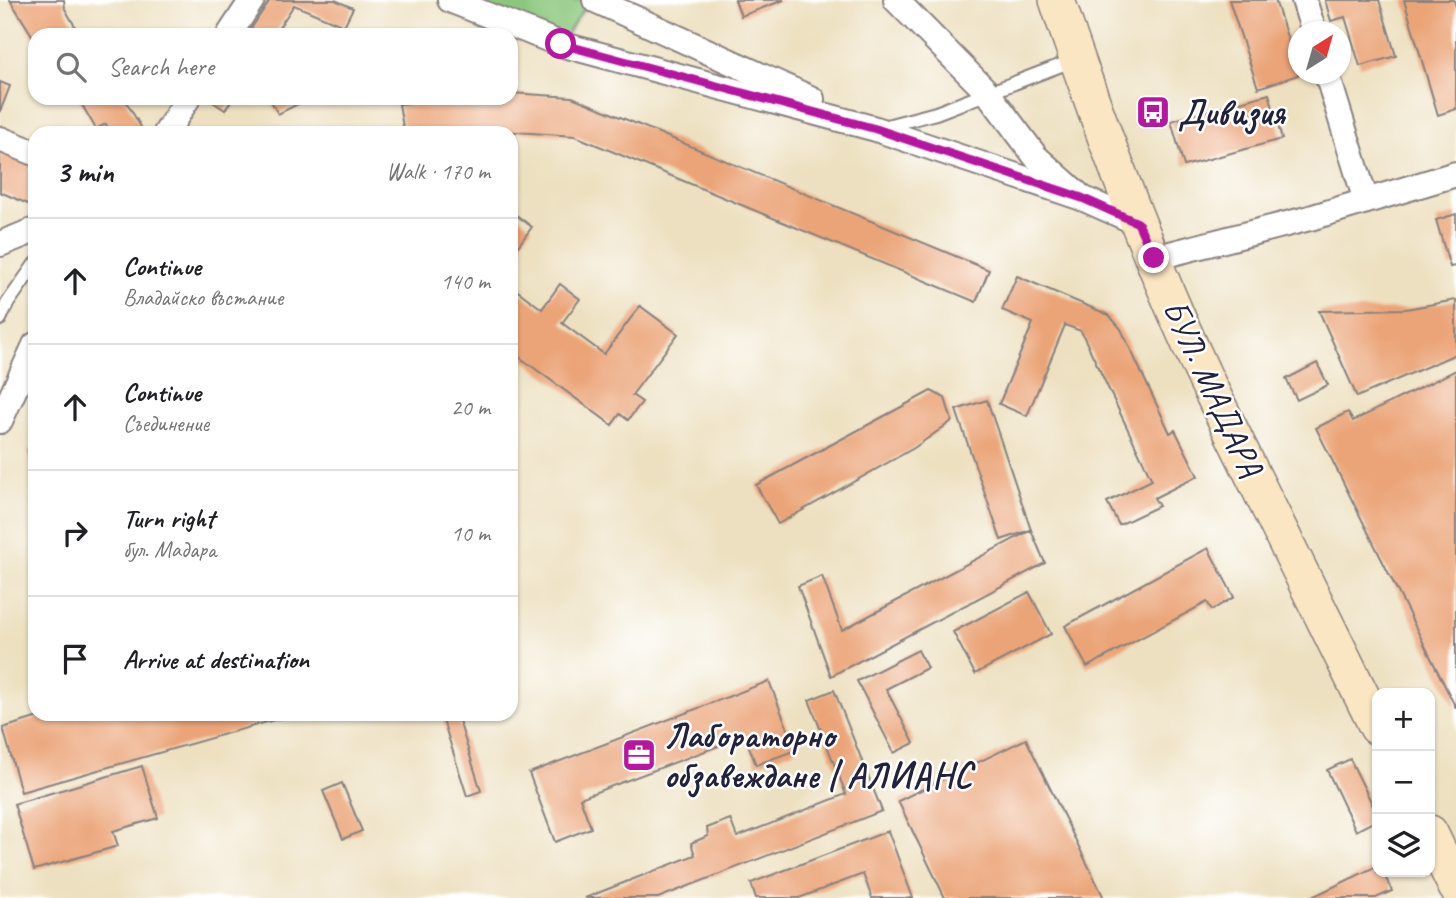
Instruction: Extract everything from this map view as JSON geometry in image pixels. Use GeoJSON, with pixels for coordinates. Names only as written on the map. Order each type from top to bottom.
{"type":"FeatureCollection","features":[{"type":"Feature","properties":{"kind":"main road","name":"БУЛ. МАДАРА"},"geometry":{"type":"LineString","coordinates":[[1057,0],[1138,223],[1206,378],[1372,717]]}},
{"type":"Feature","properties":{"kind":"main road"},"geometry":{"type":"LineString","coordinates":[[1435,844],[1456,887]]}},
{"type":"Feature","properties":{"kind":"street"},"geometry":{"type":"LineString","coordinates":[[234,28],[252,0]]}},
{"type":"Feature","properties":{"kind":"street"},"geometry":{"type":"LineString","coordinates":[[450,0],[561,44],[876,129],[1082,198],[1138,223]]}},
{"type":"Feature","properties":{"kind":"street"},"geometry":{"type":"LineString","coordinates":[[595,0],[876,129]]}},
{"type":"Feature","properties":{"kind":"street"},"geometry":{"type":"LineString","coordinates":[[896,0],[988,93],[1036,157],[1082,198]]}},
{"type":"Feature","properties":{"kind":"street"},"geometry":{"type":"LineString","coordinates":[[1304,0],[1311,21]]}},
{"type":"Feature","properties":{"kind":"street"},"geometry":{"type":"LineString","coordinates":[[1330,84],[1366,201]]}},
{"type":"Feature","properties":{"kind":"street"},"geometry":{"type":"LineString","coordinates":[[170,126],[184,105]]}},
{"type":"Feature","properties":{"kind":"street"},"geometry":{"type":"LineString","coordinates":[[0,139],[28,150]]}},
{"type":"Feature","properties":{"kind":"street"},"geometry":{"type":"LineString","coordinates":[[1154,258],[1310,219],[1456,174]]}},
{"type":"Feature","properties":{"kind":"street"},"geometry":{"type":"LineString","coordinates":[[0,244],[28,233]]}},
{"type":"Feature","properties":{"kind":"street"},"geometry":{"type":"LineString","coordinates":[[0,421],[28,360]]}},
{"type":"Feature","properties":{"kind":"lane"},"geometry":{"type":"LineString","coordinates":[[876,129],[936,113],[1077,59]]}},
{"type":"Feature","properties":{"kind":"lane"},"geometry":{"type":"LineString","coordinates":[[0,319],[28,274]]}},
{"type":"Feature","properties":{"kind":"green space"},"geometry":{"type":"Polygon","coordinates":[[[449,0],[590,0],[560,44],[449,0]]]}},
{"type":"Feature","properties":{"kind":"building"},"geometry":{"type":"Polygon","coordinates":[[[10,0],[64,0],[65,9],[76,28],[28,28],[10,0]]]}},
{"type":"Feature","properties":{"kind":"building"},"geometry":{"type":"Polygon","coordinates":[[[270,0],[335,0],[353,8],[344,26],[294,5],[279,28],[252,28],[270,0]]]}},
{"type":"Feature","properties":{"kind":"building"},"geometry":{"type":"Polygon","coordinates":[[[735,0],[784,0],[741,16],[735,0]]]}},
{"type":"Feature","properties":{"kind":"building"},"geometry":{"type":"Polygon","coordinates":[[[1229,0],[1275,0],[1288,40],[1288,78],[1258,88],[1229,0]]]}},
{"type":"Feature","properties":{"kind":"building"},"geometry":{"type":"Polygon","coordinates":[[[1325,0],[1379,0],[1396,56],[1360,66],[1351,37],[1351,21],[1346,21],[1345,17],[1331,21],[1325,0]]]}},
{"type":"Feature","properties":{"kind":"building"},"geometry":{"type":"Polygon","coordinates":[[[1404,0],[1454,0],[1456,109],[1438,115],[1404,0]]]}},
{"type":"Feature","properties":{"kind":"building"},"geometry":{"type":"Polygon","coordinates":[[[0,82],[10,86],[0,112],[0,82]]]}},
{"type":"Feature","properties":{"kind":"building"},"geometry":{"type":"Polygon","coordinates":[[[518,93],[572,97],[989,270],[976,302],[575,136],[518,132],[518,126],[403,126],[399,105],[518,105],[518,93]]]}},
{"type":"Feature","properties":{"kind":"building"},"geometry":{"type":"Polygon","coordinates":[[[1269,94],[1282,139],[1184,166],[1171,121],[1269,94]]]}},
{"type":"Feature","properties":{"kind":"building"},"geometry":{"type":"Polygon","coordinates":[[[82,105],[128,105],[140,126],[106,124],[94,126],[82,105]]]}},
{"type":"Feature","properties":{"kind":"building"},"geometry":{"type":"Polygon","coordinates":[[[273,105],[296,105],[278,114],[273,105]]]}},
{"type":"Feature","properties":{"kind":"building"},"geometry":{"type":"Polygon","coordinates":[[[0,150],[28,162],[28,204],[0,192],[0,150]]]}},
{"type":"Feature","properties":{"kind":"building"},"geometry":{"type":"Polygon","coordinates":[[[1456,214],[1456,266],[1450,267],[1436,220],[1456,214]]]}},
{"type":"Feature","properties":{"kind":"building"},"geometry":{"type":"Polygon","coordinates":[[[518,216],[532,227],[518,246],[518,216]]]}},
{"type":"Feature","properties":{"kind":"building"},"geometry":{"type":"Polygon","coordinates":[[[1017,276],[1109,315],[1121,329],[1170,433],[1175,430],[1198,476],[1154,498],[1159,506],[1119,525],[1107,502],[1152,480],[1081,331],[1065,325],[1027,416],[999,404],[1033,323],[1002,310],[1017,276]]]}},
{"type":"Feature","properties":{"kind":"building"},"geometry":{"type":"Polygon","coordinates":[[[560,284],[580,299],[562,323],[604,354],[640,306],[678,334],[632,395],[642,402],[628,420],[620,414],[612,425],[518,356],[518,291],[542,309],[560,284]]]}},
{"type":"Feature","properties":{"kind":"building"},"geometry":{"type":"Polygon","coordinates":[[[1456,300],[1456,354],[1357,397],[1319,311],[1406,309],[1456,300]]]}},
{"type":"Feature","properties":{"kind":"building"},"geometry":{"type":"Polygon","coordinates":[[[1317,363],[1328,385],[1297,400],[1286,379],[1317,363]]]}},
{"type":"Feature","properties":{"kind":"building"},"geometry":{"type":"Polygon","coordinates":[[[1456,370],[1456,708],[1316,428],[1348,412],[1353,421],[1456,370]]]}},
{"type":"Feature","properties":{"kind":"building"},"geometry":{"type":"Polygon","coordinates":[[[931,391],[945,398],[952,421],[914,448],[778,524],[756,485],[931,391]]]}},
{"type":"Feature","properties":{"kind":"building"},"geometry":{"type":"Polygon","coordinates":[[[987,400],[1031,530],[1001,540],[956,410],[987,400]]]}},
{"type":"Feature","properties":{"kind":"building"},"geometry":{"type":"Polygon","coordinates":[[[1031,530],[1045,563],[831,676],[798,586],[822,576],[842,630],[1031,530]]]}},
{"type":"Feature","properties":{"kind":"building"},"geometry":{"type":"Polygon","coordinates":[[[1208,548],[1234,597],[1212,610],[1207,602],[1087,667],[1065,626],[1208,548]]]}},
{"type":"Feature","properties":{"kind":"building"},"geometry":{"type":"Polygon","coordinates":[[[1029,592],[1051,634],[975,674],[953,632],[1029,592]]]}},
{"type":"Feature","properties":{"kind":"building"},"geometry":{"type":"Polygon","coordinates":[[[918,650],[927,668],[886,689],[914,743],[894,753],[857,681],[918,650]]]}},
{"type":"Feature","properties":{"kind":"building"},"geometry":{"type":"Polygon","coordinates":[[[769,681],[796,750],[756,765],[745,736],[580,798],[591,828],[555,842],[529,773],[769,681]]]}},
{"type":"Feature","properties":{"kind":"building"},"geometry":{"type":"Polygon","coordinates":[[[834,690],[882,811],[658,898],[585,898],[695,855],[691,843],[708,836],[707,828],[730,819],[737,837],[846,794],[809,700],[834,690]]]}},
{"type":"Feature","properties":{"kind":"building"},"geometry":{"type":"Polygon","coordinates":[[[28,720],[271,721],[21,792],[3,728],[28,720]]]}},
{"type":"Feature","properties":{"kind":"building"},"geometry":{"type":"Polygon","coordinates":[[[443,721],[459,721],[481,791],[467,796],[443,721]]]}},
{"type":"Feature","properties":{"kind":"building"},"geometry":{"type":"Polygon","coordinates":[[[1026,739],[1104,898],[945,898],[898,801],[1026,739]]]}},
{"type":"Feature","properties":{"kind":"building"},"geometry":{"type":"Polygon","coordinates":[[[1350,759],[1372,804],[1372,823],[1356,831],[1327,770],[1350,759]]]}},
{"type":"Feature","properties":{"kind":"building"},"geometry":{"type":"Polygon","coordinates":[[[142,766],[158,818],[113,831],[118,846],[34,870],[14,804],[142,766]]]}},
{"type":"Feature","properties":{"kind":"building"},"geometry":{"type":"Polygon","coordinates":[[[342,783],[362,831],[343,839],[323,791],[342,783]]]}},
{"type":"Feature","properties":{"kind":"building"},"geometry":{"type":"Polygon","coordinates":[[[888,831],[913,898],[872,898],[863,874],[799,898],[756,898],[751,883],[888,831]]]}},
{"type":"Feature","properties":{"kind":"building"},"geometry":{"type":"Polygon","coordinates":[[[1372,868],[1372,877],[1385,877],[1392,891],[1376,898],[1310,898],[1372,868]]]}},
{"type":"Feature","properties":{"kind":"place","name":"Дивизия"},"geometry":{"type":"Point","coordinates":[1153,112]}},
{"type":"Feature","properties":{"kind":"place","name":"Лабораторно обзавеждане | АЛИАНС"},"geometry":{"type":"Point","coordinates":[639,755]}},
{"type":"Feature","properties":{"kind":"route"},"geometry":{"type":"LineString","coordinates":[[561,44],[876,129],[1082,198],[1138,223],[1154,258]]}}]}
